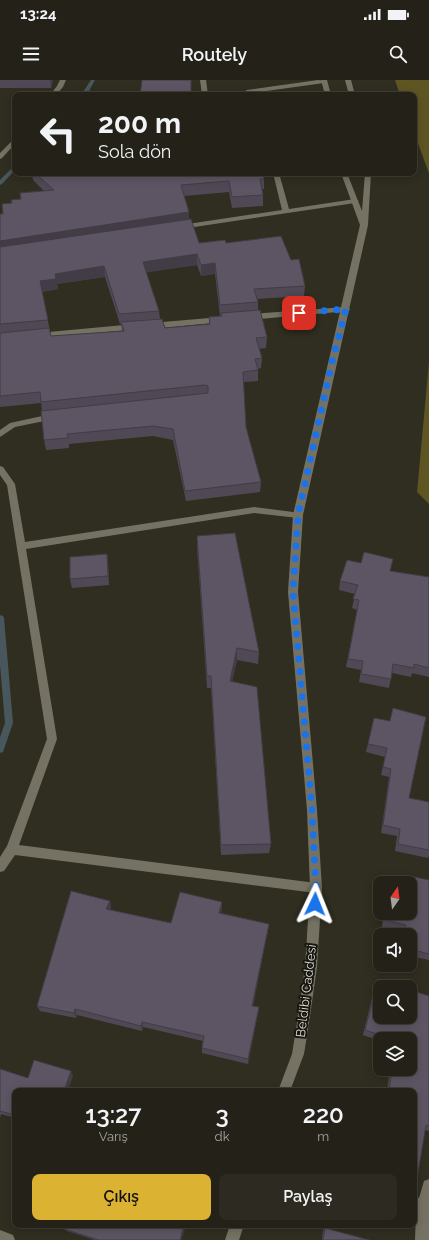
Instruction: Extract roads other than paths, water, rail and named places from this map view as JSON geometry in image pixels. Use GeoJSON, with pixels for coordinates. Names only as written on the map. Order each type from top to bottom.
{"type":"FeatureCollection","features":[{"type":"Feature","properties":{"kind":"street"},"geometry":{"type":"LineString","coordinates":[[56,92],[60,87],[62,80]]}},
{"type":"Feature","properties":{"kind":"street"},"geometry":{"type":"LineString","coordinates":[[203,80],[205,92]]}},
{"type":"Feature","properties":{"kind":"street"},"geometry":{"type":"LineString","coordinates":[[348,80],[351,92]]}},
{"type":"Feature","properties":{"kind":"street"},"geometry":{"type":"LineString","coordinates":[[247,92],[324,81],[327,92]]}},
{"type":"Feature","properties":{"kind":"street"},"geometry":{"type":"LineString","coordinates":[[0,157],[12,143]]}},
{"type":"Feature","properties":{"kind":"street"},"geometry":{"type":"LineString","coordinates":[[277,176],[286,211]]}},
{"type":"Feature","properties":{"kind":"street"},"geometry":{"type":"LineString","coordinates":[[345,176],[364,225]]}},
{"type":"Feature","properties":{"kind":"street","name":"Beldibi Caddesi"},"geometry":{"type":"LineString","coordinates":[[285,1088],[298,1054],[302,1029],[311,967],[316,888],[312,810],[293,592],[298,515],[364,225],[368,176]]}},
{"type":"Feature","properties":{"kind":"street"},"geometry":{"type":"LineString","coordinates":[[170,229],[354,201]]}},
{"type":"Feature","properties":{"kind":"street"},"geometry":{"type":"LineString","coordinates":[[244,318],[346,309]]}},
{"type":"Feature","properties":{"kind":"street"},"geometry":{"type":"LineString","coordinates":[[31,337],[228,319]]}},
{"type":"Feature","properties":{"kind":"street"},"geometry":{"type":"LineString","coordinates":[[0,434],[13,425],[43,417],[66,415]]}},
{"type":"Feature","properties":{"kind":"street"},"geometry":{"type":"LineString","coordinates":[[0,469],[11,484],[52,739],[12,849],[0,867]]}},
{"type":"Feature","properties":{"kind":"street"},"geometry":{"type":"LineString","coordinates":[[21,546],[254,510],[298,515]]}},
{"type":"Feature","properties":{"kind":"street"},"geometry":{"type":"LineString","coordinates":[[12,849],[316,888]]}},
{"type":"Feature","properties":{"kind":"street"},"geometry":{"type":"LineString","coordinates":[[422,1240],[419,1205],[429,1186]]}},
{"type":"Feature","properties":{"kind":"street"},"geometry":{"type":"LineString","coordinates":[[232,1240],[236,1228]]}},
{"type":"Feature","properties":{"kind":"street"},"geometry":{"type":"LineString","coordinates":[[0,1237],[8,1240]]}},
{"type":"Feature","properties":{"kind":"waterway"},"geometry":{"type":"LineString","coordinates":[[86,92],[93,80]]}},
{"type":"Feature","properties":{"kind":"waterway"},"geometry":{"type":"LineString","coordinates":[[0,183],[12,170]]}},
{"type":"Feature","properties":{"kind":"waterway"},"geometry":{"type":"LineString","coordinates":[[0,618],[9,723],[0,749]]}}]}
